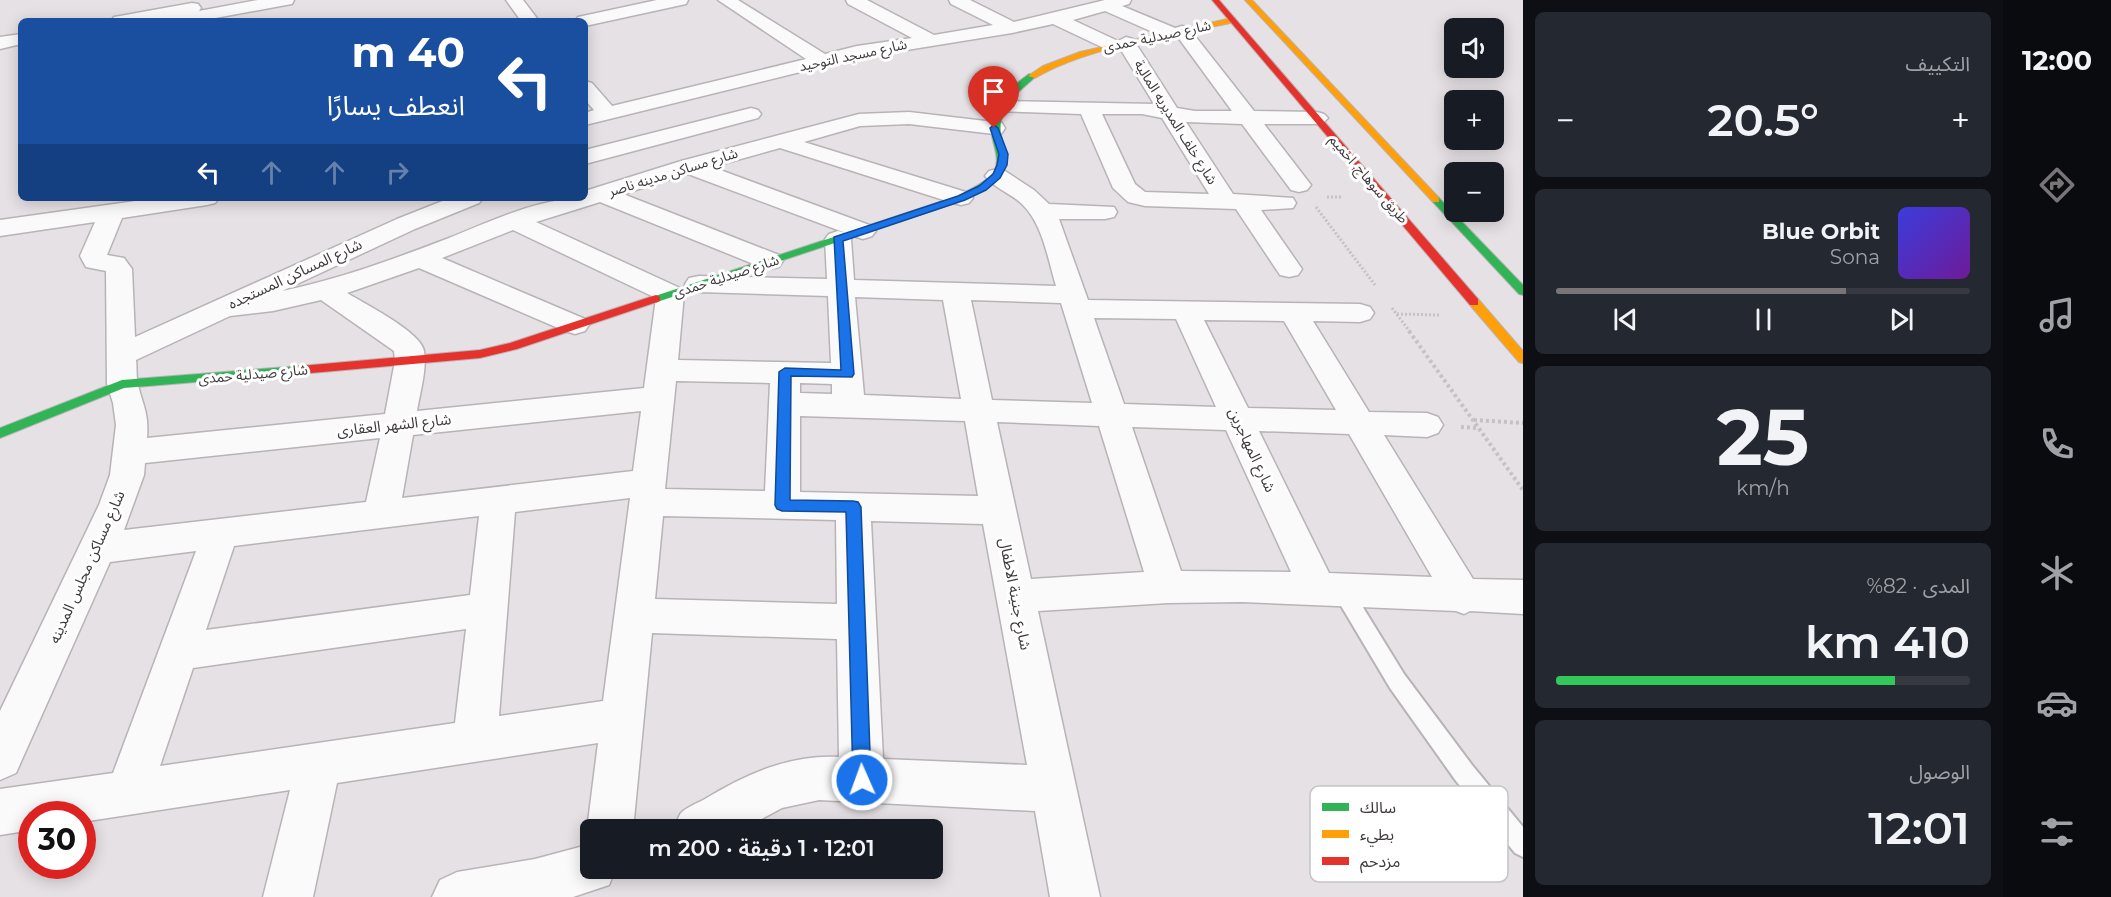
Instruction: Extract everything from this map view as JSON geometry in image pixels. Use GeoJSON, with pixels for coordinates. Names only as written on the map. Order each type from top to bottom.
{"type":"FeatureCollection","features":[{"type":"Feature","properties":{"kind":"main road","name":"طريق سوهاج, اخميم"},"geometry":{"type":"LineString","coordinates":[[1215,0],[1523,359]]}},
{"type":"Feature","properties":{"kind":"main road"},"geometry":{"type":"LineString","coordinates":[[1248,0],[1523,292]]}},
{"type":"Feature","properties":{"kind":"main road","name":"شارع صيدلية حمدى"},"geometry":{"type":"LineString","coordinates":[[997,118],[1015,89],[1036,74],[1061,61],[1121,44],[1232,20]]}},
{"type":"Feature","properties":{"kind":"main road"},"geometry":{"type":"LineString","coordinates":[[997,118],[1003,154],[1002,165],[997,176]]}},
{"type":"Feature","properties":{"kind":"main road","name":"شارع صيدلية حمدى"},"geometry":{"type":"LineString","coordinates":[[0,433],[121,370],[410,361],[480,354],[513,346],[961,198],[983,188],[997,176]]}},
{"type":"Feature","properties":{"kind":"street"},"geometry":{"type":"LineString","coordinates":[[514,0],[528,18]]}},
{"type":"Feature","properties":{"kind":"street"},"geometry":{"type":"LineString","coordinates":[[588,20],[680,0]]}},
{"type":"Feature","properties":{"kind":"street"},"geometry":{"type":"LineString","coordinates":[[726,0],[821,60]]}},
{"type":"Feature","properties":{"kind":"street"},"geometry":{"type":"LineString","coordinates":[[854,0],[930,40]]}},
{"type":"Feature","properties":{"kind":"street"},"geometry":{"type":"LineString","coordinates":[[957,0],[1012,28]]}},
{"type":"Feature","properties":{"kind":"street"},"geometry":{"type":"LineString","coordinates":[[138,18],[224,4],[281,1],[273,18]]}},
{"type":"Feature","properties":{"kind":"street"},"geometry":{"type":"LineString","coordinates":[[1089,108],[1129,193],[1145,199],[1235,202],[1291,194],[1248,117],[1176,32],[1115,3]]}},
{"type":"Feature","properties":{"kind":"street","name":"شارع مسجد التوحيد"},"geometry":{"type":"LineString","coordinates":[[588,118],[821,60],[1012,28],[1057,19],[1115,3]]}},
{"type":"Feature","properties":{"kind":"street"},"geometry":{"type":"LineString","coordinates":[[180,18],[224,4]]}},
{"type":"Feature","properties":{"kind":"street"},"geometry":{"type":"LineString","coordinates":[[1057,19],[1121,44]]}},
{"type":"Feature","properties":{"kind":"street"},"geometry":{"type":"LineString","coordinates":[[0,43],[18,40]]}},
{"type":"Feature","properties":{"kind":"street","name":"شارع خلف المديريه المالية"},"geometry":{"type":"LineString","coordinates":[[1121,44],[1235,202],[1289,269]]}},
{"type":"Feature","properties":{"kind":"street"},"geometry":{"type":"LineString","coordinates":[[0,52],[18,49]]}},
{"type":"Feature","properties":{"kind":"street"},"geometry":{"type":"LineString","coordinates":[[588,91],[607,113]]}},
{"type":"Feature","properties":{"kind":"street","name":"شارع مساكن مدينه ناصر"},"geometry":{"type":"LineString","coordinates":[[588,198],[689,166],[875,118],[997,118],[1089,108],[1142,108],[1195,117],[1317,118]]}},
{"type":"Feature","properties":{"kind":"street"},"geometry":{"type":"LineString","coordinates":[[588,156],[751,114]]}},
{"type":"Feature","properties":{"kind":"street"},"geometry":{"type":"LineString","coordinates":[[780,141],[961,198]]}},
{"type":"Feature","properties":{"kind":"street"},"geometry":{"type":"LineString","coordinates":[[689,166],[851,235],[842,290],[849,406]]}},
{"type":"Feature","properties":{"kind":"street"},"geometry":{"type":"LineString","coordinates":[[997,176],[1025,192],[1043,211],[1048,221],[1168,587]]}},
{"type":"Feature","properties":{"kind":"street"},"geometry":{"type":"LineString","coordinates":[[601,194],[770,261]]}},
{"type":"Feature","properties":{"kind":"street"},"geometry":{"type":"LineString","coordinates":[[0,228],[187,201]]}},
{"type":"Feature","properties":{"kind":"street","name":"شارع المساكن المستجده"},"geometry":{"type":"LineString","coordinates":[[121,370],[221,308],[406,224],[464,201]]}},
{"type":"Feature","properties":{"kind":"street","name":"شارع مساكن مدينه ناصر"},"geometry":{"type":"LineString","coordinates":[[221,308],[273,302],[325,291],[374,276],[514,221],[578,201]]}},
{"type":"Feature","properties":{"kind":"street"},"geometry":{"type":"LineString","coordinates":[[1043,211],[1105,212]]}},
{"type":"Feature","properties":{"kind":"street","name":"شارع مساكن مجلس المدينه"},"geometry":{"type":"LineString","coordinates":[[0,758],[98,548],[117,505],[126,475],[132,425],[121,370],[119,269],[115,264],[94,261],[93,256],[112,212]]}},
{"type":"Feature","properties":{"kind":"street"},"geometry":{"type":"LineString","coordinates":[[514,221],[685,289],[955,292],[1186,311],[1360,313]]}},
{"type":"Feature","properties":{"kind":"street"},"geometry":{"type":"LineString","coordinates":[[419,258],[575,325]]}},
{"type":"Feature","properties":{"kind":"street"},"geometry":{"type":"LineString","coordinates":[[611,819],[660,384],[685,289]]}},
{"type":"Feature","properties":{"kind":"street"},"geometry":{"type":"LineString","coordinates":[[325,291],[401,340],[409,348],[410,361],[381,514]]}},
{"type":"Feature","properties":{"kind":"street","name":"شارع جنينة الاطفال"},"geometry":{"type":"LineString","coordinates":[[955,292],[1075,897]]}},
{"type":"Feature","properties":{"kind":"street","name":"شارع المهاجرين"},"geometry":{"type":"LineString","coordinates":[[1186,311],[1237,419],[1330,589]]}},
{"type":"Feature","properties":{"kind":"street"},"geometry":{"type":"LineString","coordinates":[[1294,314],[1464,597]]}},
{"type":"Feature","properties":{"kind":"street"},"geometry":{"type":"LineString","coordinates":[[782,505],[785,372]]}},
{"type":"Feature","properties":{"kind":"street","name":"شارع الشهر العقارى"},"geometry":{"type":"LineString","coordinates":[[130,452],[399,425],[660,384],[785,372],[848,374]]}},
{"type":"Feature","properties":{"kind":"street"},"geometry":{"type":"LineString","coordinates":[[784,404],[1427,425]]}},
{"type":"Feature","properties":{"kind":"street"},"geometry":{"type":"LineString","coordinates":[[98,548],[498,501],[648,492],[782,505],[1000,510]]}},
{"type":"Feature","properties":{"kind":"street"},"geometry":{"type":"LineString","coordinates":[[475,741],[498,501]]}},
{"type":"Feature","properties":{"kind":"street"},"geometry":{"type":"LineString","coordinates":[[853,507],[862,780]]}},
{"type":"Feature","properties":{"kind":"street"},"geometry":{"type":"LineString","coordinates":[[128,793],[220,534]]}},
{"type":"Feature","properties":{"kind":"street"},"geometry":{"type":"LineString","coordinates":[[1015,596],[1168,587],[1330,589],[1464,597],[1523,597]]}},
{"type":"Feature","properties":{"kind":"street"},"geometry":{"type":"LineString","coordinates":[[178,652],[488,609]]}},
{"type":"Feature","properties":{"kind":"street"},"geometry":{"type":"LineString","coordinates":[[634,615],[856,622]]}},
{"type":"Feature","properties":{"kind":"street"},"geometry":{"type":"LineString","coordinates":[[0,812],[622,719]]}},
{"type":"Feature","properties":{"kind":"street"},"geometry":{"type":"LineString","coordinates":[[288,897],[319,765]]}},
{"type":"Feature","properties":{"kind":"street"},"geometry":{"type":"LineString","coordinates":[[715,819],[778,786],[819,778],[1054,789]]}},
{"type":"Feature","properties":{"kind":"street"},"geometry":{"type":"LineString","coordinates":[[457,897],[535,883],[580,871]]}},
{"type":"Feature","properties":{"kind":"lane"},"geometry":{"type":"LineString","coordinates":[[1330,589],[1475,786]]}},
{"type":"Feature","properties":{"kind":"lane"},"geometry":{"type":"LineString","coordinates":[[1508,827],[1523,845]]}},
{"type":"Feature","properties":{"kind":"path"},"geometry":{"type":"LineString","coordinates":[[1291,194],[1376,286]]}},
{"type":"Feature","properties":{"kind":"path"},"geometry":{"type":"LineString","coordinates":[[1390,304],[1523,490]]}},
{"type":"Feature","properties":{"kind":"path"},"geometry":{"type":"LineString","coordinates":[[1360,313],[1486,316]]}},
{"type":"Feature","properties":{"kind":"path"},"geometry":{"type":"LineString","coordinates":[[1473,420],[1523,423]]}},
{"type":"Feature","properties":{"kind":"traffic: fast"},"geometry":{"type":"LineString","coordinates":[[656,299],[961,198],[980,188],[989,182],[1000,169],[1001,154],[996,134],[997,116],[1012,93],[1032,76]]}},
{"type":"Feature","properties":{"kind":"traffic: fast"},"geometry":{"type":"LineString","coordinates":[[1436,200],[1523,292]]}},
{"type":"Feature","properties":{"kind":"traffic: fast"},"geometry":{"type":"LineString","coordinates":[[0,433],[122,384],[300,370]]}},
{"type":"Feature","properties":{"kind":"traffic: slow"},"geometry":{"type":"LineString","coordinates":[[1248,0],[1436,200]]}},
{"type":"Feature","properties":{"kind":"traffic: slow"},"geometry":{"type":"LineString","coordinates":[[1032,76],[1046,68],[1083,54],[1232,20]]}},
{"type":"Feature","properties":{"kind":"traffic: slow"},"geometry":{"type":"LineString","coordinates":[[1474,302],[1523,359]]}},
{"type":"Feature","properties":{"kind":"traffic: jam"},"geometry":{"type":"LineString","coordinates":[[1215,0],[1474,302]]}},
{"type":"Feature","properties":{"kind":"traffic: jam"},"geometry":{"type":"LineString","coordinates":[[300,370],[480,354],[513,346],[656,299]]}},
{"type":"Feature","properties":{"kind":"route"},"geometry":{"type":"LineString","coordinates":[[862,780],[853,507],[782,505],[785,372],[848,374],[838,239],[961,198],[983,188],[997,176],[1002,165],[1003,154],[994,128]]}}]}
